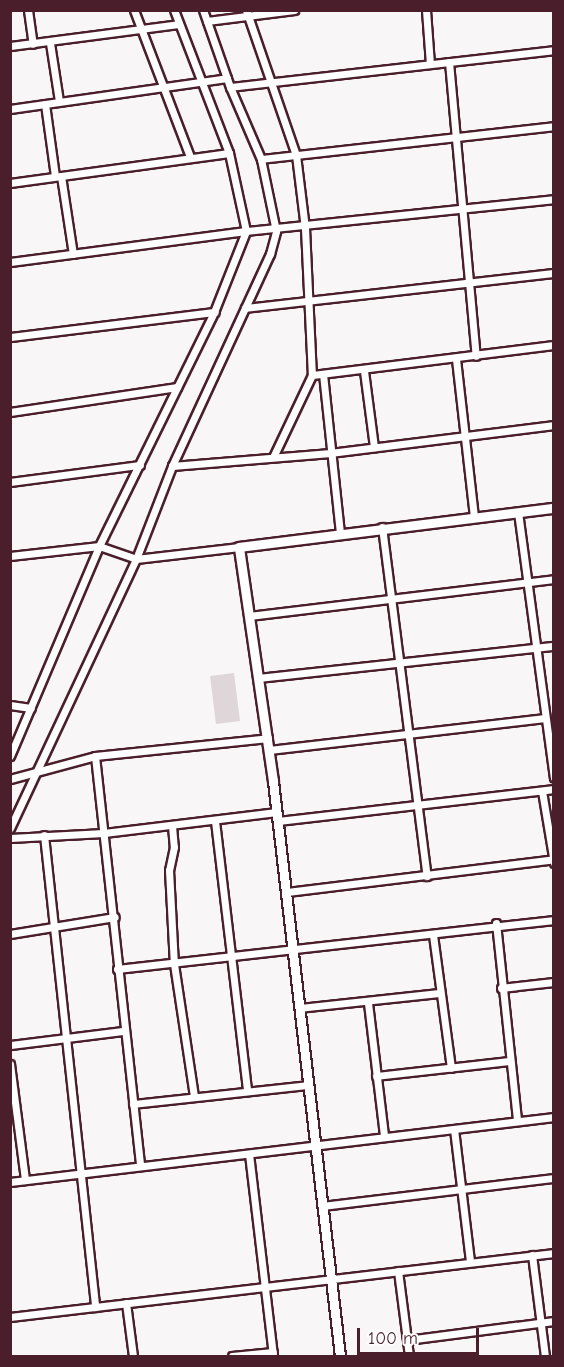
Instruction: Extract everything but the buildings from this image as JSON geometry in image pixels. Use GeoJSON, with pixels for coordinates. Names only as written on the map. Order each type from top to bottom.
{"type":"FeatureCollection","features":[{"type":"Feature","properties":{"kind":"street"},"geometry":{"type":"LineString","coordinates":[[28,10],[33,44]]}},
{"type":"Feature","properties":{"kind":"street"},"geometry":{"type":"LineString","coordinates":[[134,10],[190,157]]}},
{"type":"Feature","properties":{"kind":"street"},"geometry":{"type":"LineString","coordinates":[[10,756],[99,546],[214,312],[246,231],[228,153],[174,10]]}},
{"type":"Feature","properties":{"kind":"street"},"geometry":{"type":"LineString","coordinates":[[10,828],[136,559],[172,466],[245,308],[276,231],[261,159],[230,87],[203,10]]}},
{"type":"Feature","properties":{"kind":"street"},"geometry":{"type":"LineString","coordinates":[[207,21],[247,13],[294,10]]}},
{"type":"Feature","properties":{"kind":"street"},"geometry":{"type":"LineString","coordinates":[[426,10],[430,64]]}},
{"type":"Feature","properties":{"kind":"street"},"geometry":{"type":"LineString","coordinates":[[247,13],[296,155],[305,228],[312,375],[273,457]]}},
{"type":"Feature","properties":{"kind":"street"},"geometry":{"type":"LineString","coordinates":[[10,46],[50,43],[179,24]]}},
{"type":"Feature","properties":{"kind":"street"},"geometry":{"type":"LineString","coordinates":[[50,43],[59,101]]}},
{"type":"Feature","properties":{"kind":"street"},"geometry":{"type":"LineString","coordinates":[[230,87],[554,50]]}},
{"type":"Feature","properties":{"kind":"street"},"geometry":{"type":"LineString","coordinates":[[449,62],[476,356]]}},
{"type":"Feature","properties":{"kind":"street"},"geometry":{"type":"LineString","coordinates":[[10,109],[227,78]]}},
{"type":"Feature","properties":{"kind":"street"},"geometry":{"type":"LineString","coordinates":[[45,104],[73,255]]}},
{"type":"Feature","properties":{"kind":"street"},"geometry":{"type":"LineString","coordinates":[[261,159],[554,126]]}},
{"type":"Feature","properties":{"kind":"street"},"geometry":{"type":"LineString","coordinates":[[10,183],[228,153]]}},
{"type":"Feature","properties":{"kind":"street"},"geometry":{"type":"LineString","coordinates":[[10,262],[246,231],[305,228],[554,199]]}},
{"type":"Feature","properties":{"kind":"street"},"geometry":{"type":"LineString","coordinates":[[245,308],[554,273]]}},
{"type":"Feature","properties":{"kind":"street"},"geometry":{"type":"LineString","coordinates":[[10,337],[214,312]]}},
{"type":"Feature","properties":{"kind":"street"},"geometry":{"type":"LineString","coordinates":[[312,375],[364,371],[554,345]]}},
{"type":"Feature","properties":{"kind":"street"},"geometry":{"type":"LineString","coordinates":[[456,359],[474,517]]}},
{"type":"Feature","properties":{"kind":"street"},"geometry":{"type":"LineString","coordinates":[[364,371],[374,447]]}},
{"type":"Feature","properties":{"kind":"street"},"geometry":{"type":"LineString","coordinates":[[323,374],[340,532]]}},
{"type":"Feature","properties":{"kind":"street"},"geometry":{"type":"LineString","coordinates":[[10,412],[177,387]]}},
{"type":"Feature","properties":{"kind":"street"},"geometry":{"type":"LineString","coordinates":[[172,466],[330,453],[554,425]]}},
{"type":"Feature","properties":{"kind":"street"},"geometry":{"type":"LineString","coordinates":[[10,482],[140,465]]}},
{"type":"Feature","properties":{"kind":"street"},"geometry":{"type":"LineString","coordinates":[[10,556],[99,546],[136,559],[340,532],[554,508]]}},
{"type":"Feature","properties":{"kind":"street"},"geometry":{"type":"LineString","coordinates":[[518,512],[544,718],[554,778]]}},
{"type":"Feature","properties":{"kind":"street"},"geometry":{"type":"LineString","coordinates":[[382,527],[393,599],[426,876]]}},
{"type":"Feature","properties":{"kind":"street"},"geometry":{"type":"LineString","coordinates":[[239,547],[268,738],[339,1356]]}},
{"type":"Feature","properties":{"kind":"street"},"geometry":{"type":"LineString","coordinates":[[249,616],[554,579]]}},
{"type":"Feature","properties":{"kind":"street"},"geometry":{"type":"LineString","coordinates":[[258,678],[554,646]]}},
{"type":"Feature","properties":{"kind":"street"},"geometry":{"type":"LineString","coordinates":[[10,705],[31,708]]}},
{"type":"Feature","properties":{"kind":"street"},"geometry":{"type":"LineString","coordinates":[[269,750],[544,718]]}},
{"type":"Feature","properties":{"kind":"street"},"geometry":{"type":"LineString","coordinates":[[10,779],[36,774],[95,756],[268,738]]}},
{"type":"Feature","properties":{"kind":"street"},"geometry":{"type":"LineString","coordinates":[[95,756],[115,917],[123,1031],[140,1166]]}},
{"type":"Feature","properties":{"kind":"street"},"geometry":{"type":"LineString","coordinates":[[10,838],[104,833],[215,821],[418,805],[554,789]]}},
{"type":"Feature","properties":{"kind":"street"},"geometry":{"type":"LineString","coordinates":[[542,791],[554,864]]}},
{"type":"Feature","properties":{"kind":"street"},"geometry":{"type":"LineString","coordinates":[[215,821],[234,956],[247,1091]]}},
{"type":"Feature","properties":{"kind":"street"},"geometry":{"type":"LineString","coordinates":[[172,826],[174,847],[169,870],[174,964],[194,1097]]}},
{"type":"Feature","properties":{"kind":"street"},"geometry":{"type":"LineString","coordinates":[[44,835],[95,1306]]}},
{"type":"Feature","properties":{"kind":"street"},"geometry":{"type":"LineString","coordinates":[[287,892],[553,859]]}},
{"type":"Feature","properties":{"kind":"street"},"geometry":{"type":"LineString","coordinates":[[10,934],[53,929],[115,917]]}},
{"type":"Feature","properties":{"kind":"street"},"geometry":{"type":"LineString","coordinates":[[117,969],[433,935],[496,923],[554,920]]}},
{"type":"Feature","properties":{"kind":"street"},"geometry":{"type":"LineString","coordinates":[[496,923],[501,988],[517,1121]]}},
{"type":"Feature","properties":{"kind":"street"},"geometry":{"type":"LineString","coordinates":[[433,935],[451,1068]]}},
{"type":"Feature","properties":{"kind":"street"},"geometry":{"type":"LineString","coordinates":[[501,988],[554,982]]}},
{"type":"Feature","properties":{"kind":"street"},"geometry":{"type":"LineString","coordinates":[[299,1008],[368,1003],[440,993]]}},
{"type":"Feature","properties":{"kind":"street"},"geometry":{"type":"LineString","coordinates":[[368,1003],[384,1136]]}},
{"type":"Feature","properties":{"kind":"street"},"geometry":{"type":"LineString","coordinates":[[10,1045],[123,1031]]}},
{"type":"Feature","properties":{"kind":"street"},"geometry":{"type":"LineString","coordinates":[[376,1076],[510,1061]]}},
{"type":"Feature","properties":{"kind":"street"},"geometry":{"type":"LineString","coordinates":[[10,1064],[25,1180]]}},
{"type":"Feature","properties":{"kind":"street"},"geometry":{"type":"LineString","coordinates":[[133,1104],[309,1085]]}},
{"type":"Feature","properties":{"kind":"street"},"geometry":{"type":"LineString","coordinates":[[10,1182],[554,1117]]}},
{"type":"Feature","properties":{"kind":"street"},"geometry":{"type":"LineString","coordinates":[[454,1129],[470,1262]]}},
{"type":"Feature","properties":{"kind":"street"},"geometry":{"type":"LineString","coordinates":[[232,1356],[273,1354],[249,1154]]}},
{"type":"Feature","properties":{"kind":"street"},"geometry":{"type":"LineString","coordinates":[[322,1206],[462,1191],[554,1178]]}},
{"type":"Feature","properties":{"kind":"street"},"geometry":{"type":"LineString","coordinates":[[10,1317],[554,1253]]}},
{"type":"Feature","properties":{"kind":"street"},"geometry":{"type":"LineString","coordinates":[[532,1255],[545,1356]]}},
{"type":"Feature","properties":{"kind":"street"},"geometry":{"type":"LineString","coordinates":[[398,1271],[409,1356]]}},
{"type":"Feature","properties":{"kind":"street"},"geometry":{"type":"LineString","coordinates":[[126,1303],[133,1356]]}},
{"type":"Feature","properties":{"kind":"street"},"geometry":{"type":"LineString","coordinates":[[407,1340],[554,1321]]}},
{"type":"Feature","properties":{"kind":"shaded area"},"geometry":{"type":"Polygon","coordinates":[[[234,673],[240,721],[216,724],[210,676],[234,673]]]}}]}
